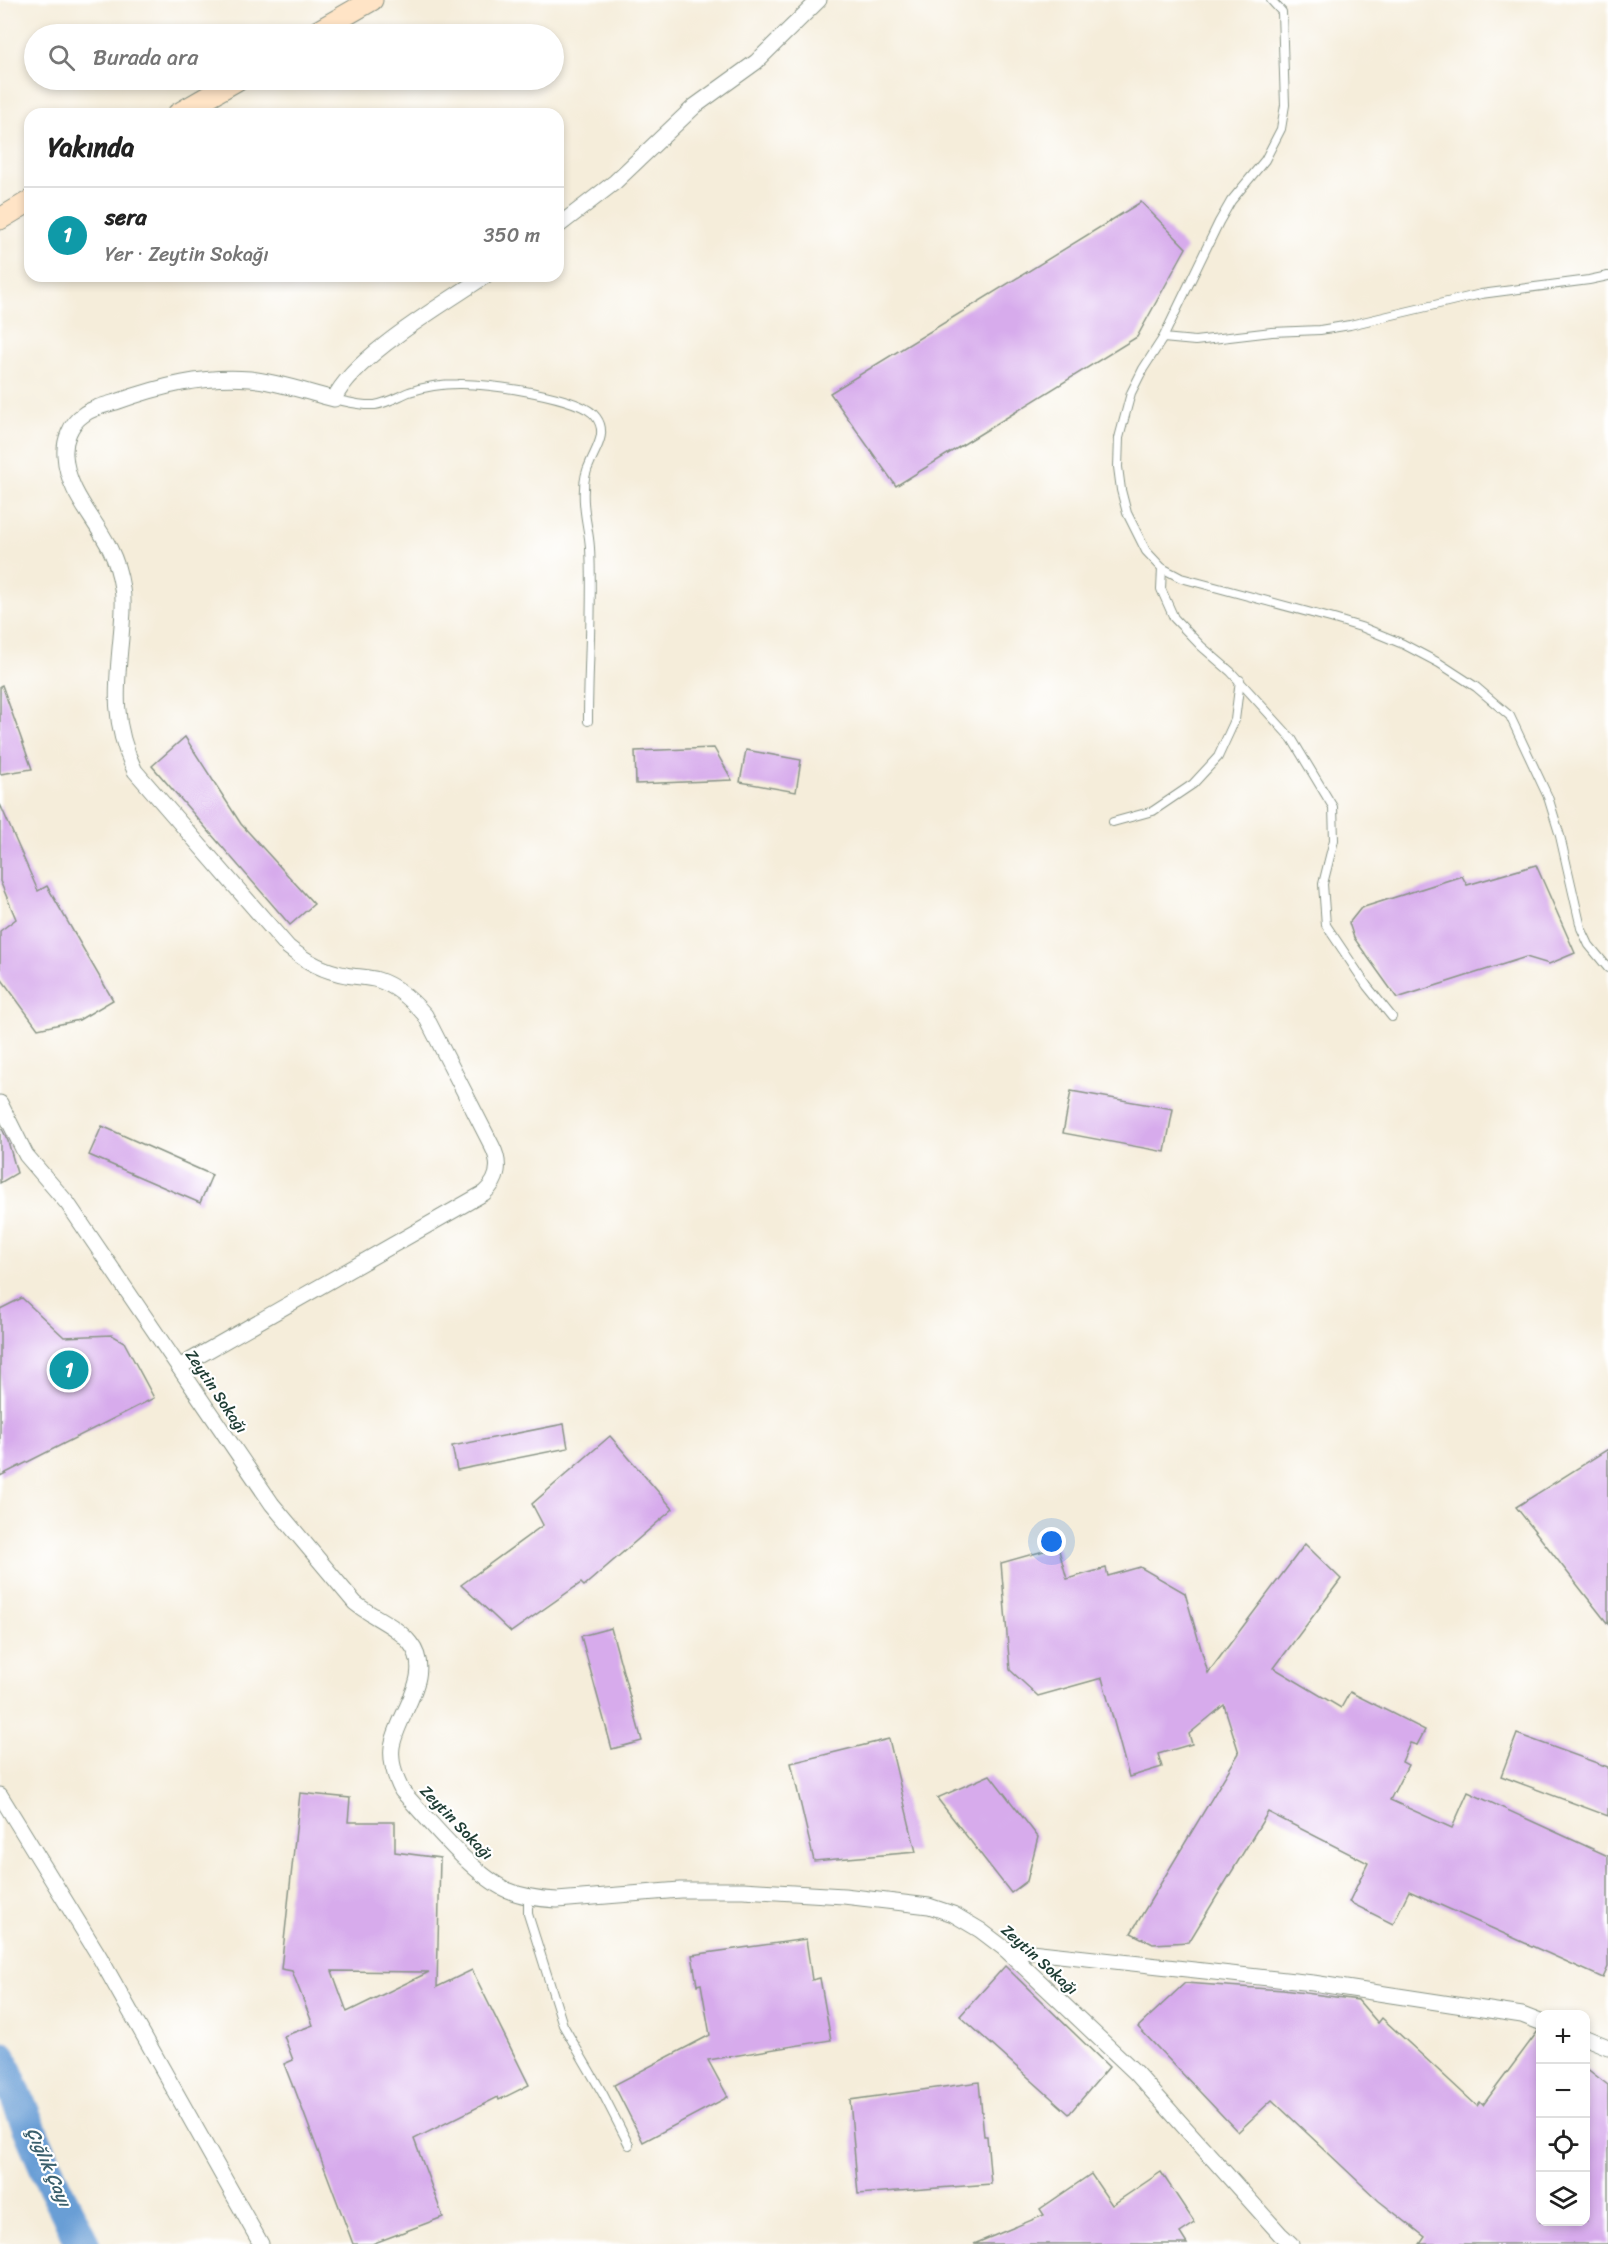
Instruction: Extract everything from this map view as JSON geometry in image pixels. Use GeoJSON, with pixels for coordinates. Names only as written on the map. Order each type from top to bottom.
{"type":"FeatureCollection","features":[{"type":"Feature","properties":{"kind":"street"},"geometry":{"type":"LineString","coordinates":[[330,24],[372,0]]}},
{"type":"Feature","properties":{"kind":"street"},"geometry":{"type":"LineString","coordinates":[[564,221],[615,182],[695,106],[756,62],[819,0]]}},
{"type":"Feature","properties":{"kind":"street"},"geometry":{"type":"LineString","coordinates":[[188,108],[220,90]]}},
{"type":"Feature","properties":{"kind":"street"},"geometry":{"type":"LineString","coordinates":[[0,219],[24,205]]}},
{"type":"Feature","properties":{"kind":"street"},"geometry":{"type":"LineString","coordinates":[[179,1367],[484,1193],[494,1182],[497,1174],[496,1155],[425,1016],[416,1004],[386,983],[321,968],[288,947],[135,771],[122,742],[118,726],[116,698],[123,609],[122,590],[109,548],[78,497],[67,469],[64,454],[66,439],[72,426],[82,416],[93,410],[149,390],[203,379],[252,379],[334,399],[344,383],[387,343],[476,282]]}},
{"type":"Feature","properties":{"kind":"street","name":"Zeytin Sokağı"},"geometry":{"type":"LineString","coordinates":[[0,1103],[26,1155],[68,1204],[272,1504],[355,1602],[404,1636],[413,1646],[419,1669],[417,1682],[394,1736],[392,1764],[396,1779],[402,1791],[482,1874],[504,1889],[528,1897],[556,1900],[711,1889],[844,1896],[929,1906],[953,1914],[980,1930],[1005,1949],[1136,2073],[1292,2244]]}},
{"type":"Feature","properties":{"kind":"street"},"geometry":{"type":"LineString","coordinates":[[0,1794],[99,1956],[261,2244]]}},
{"type":"Feature","properties":{"kind":"street"},"geometry":{"type":"LineString","coordinates":[[1005,1949],[1313,1983],[1522,2015],[1536,2020]]}},
{"type":"Feature","properties":{"kind":"street"},"geometry":{"type":"LineString","coordinates":[[1590,2040],[1608,2047]]}},
{"type":"Feature","properties":{"kind":"lane"},"geometry":{"type":"LineString","coordinates":[[1271,0],[1282,12],[1285,105],[1281,129],[1265,160],[1225,211],[1163,338],[1131,393],[1119,438],[1118,467],[1127,513],[1146,551],[1162,568],[1181,578],[1334,619],[1403,644],[1439,663],[1476,687],[1510,716],[1548,797],[1560,836],[1581,928],[1590,945],[1608,968]]}},
{"type":"Feature","properties":{"kind":"lane"},"geometry":{"type":"LineString","coordinates":[[1163,338],[1195,340],[1272,332],[1320,330],[1481,294],[1608,276]]}},
{"type":"Feature","properties":{"kind":"lane"},"geometry":{"type":"LineString","coordinates":[[334,399],[360,405],[374,405],[386,403],[410,392],[432,386],[481,385],[507,387],[560,400],[588,408],[595,415],[600,423],[602,434],[589,464],[583,492],[590,547],[588,721]]}},
{"type":"Feature","properties":{"kind":"lane"},"geometry":{"type":"LineString","coordinates":[[1162,568],[1161,589],[1174,618],[1239,680],[1292,739],[1333,807],[1334,840],[1323,884],[1326,925],[1367,986],[1392,1017]]}},
{"type":"Feature","properties":{"kind":"lane"},"geometry":{"type":"LineString","coordinates":[[1113,822],[1153,811],[1193,784],[1218,757],[1235,720],[1239,680]]}},
{"type":"Feature","properties":{"kind":"lane"},"geometry":{"type":"LineString","coordinates":[[528,1897],[528,1914],[563,2025],[629,2145]]}},
{"type":"Feature","properties":{"kind":"building"},"geometry":{"type":"Polygon","coordinates":[[[1141,202],[1186,248],[1137,337],[896,486],[830,393],[1141,202]]]}},
{"type":"Feature","properties":{"kind":"building"},"geometry":{"type":"Polygon","coordinates":[[[2,685],[32,769],[0,774],[0,686],[2,685]]]}},
{"type":"Feature","properties":{"kind":"building"},"geometry":{"type":"Polygon","coordinates":[[[185,737],[241,824],[314,904],[290,925],[152,766],[185,737]]]}},
{"type":"Feature","properties":{"kind":"building"},"geometry":{"type":"Polygon","coordinates":[[[714,748],[732,780],[636,784],[635,751],[714,748]]]}},
{"type":"Feature","properties":{"kind":"building"},"geometry":{"type":"Polygon","coordinates":[[[746,750],[801,760],[796,792],[740,782],[746,750]]]}},
{"type":"Feature","properties":{"kind":"building"},"geometry":{"type":"Polygon","coordinates":[[[0,804],[38,891],[47,886],[113,1000],[79,1020],[38,1029],[0,977],[0,931],[16,919],[0,881],[0,804]]]}},
{"type":"Feature","properties":{"kind":"building"},"geometry":{"type":"Polygon","coordinates":[[[1536,865],[1575,953],[1549,964],[1526,957],[1397,998],[1354,938],[1349,923],[1361,908],[1462,876],[1467,885],[1536,865]]]}},
{"type":"Feature","properties":{"kind":"building"},"geometry":{"type":"Polygon","coordinates":[[[1071,1091],[1173,1109],[1165,1152],[1063,1133],[1071,1091]]]}},
{"type":"Feature","properties":{"kind":"building"},"geometry":{"type":"Polygon","coordinates":[[[102,1126],[212,1175],[200,1203],[89,1155],[102,1126]]]}},
{"type":"Feature","properties":{"kind":"building"},"geometry":{"type":"Polygon","coordinates":[[[0,1129],[8,1141],[17,1173],[0,1183],[0,1129]]]}},
{"type":"Feature","properties":{"kind":"building"},"geometry":{"type":"Polygon","coordinates":[[[22,1298],[64,1337],[112,1335],[124,1342],[154,1398],[0,1476],[0,1309],[22,1298]]]}},
{"type":"Feature","properties":{"kind":"building"},"geometry":{"type":"Polygon","coordinates":[[[564,1424],[568,1448],[457,1470],[452,1446],[564,1424]]]}},
{"type":"Feature","properties":{"kind":"building"},"geometry":{"type":"Polygon","coordinates":[[[610,1436],[673,1509],[584,1586],[581,1583],[511,1632],[461,1585],[543,1525],[532,1504],[610,1436]]]}},
{"type":"Feature","properties":{"kind":"building"},"geometry":{"type":"Polygon","coordinates":[[[1608,1449],[1608,1624],[1516,1507],[1608,1449]]]}},
{"type":"Feature","properties":{"kind":"building"},"geometry":{"type":"Polygon","coordinates":[[[1305,1544],[1341,1579],[1274,1668],[1341,1708],[1350,1692],[1425,1730],[1417,1745],[1410,1743],[1402,1762],[1408,1765],[1390,1800],[1452,1828],[1468,1792],[1608,1856],[1608,1967],[1603,1978],[1409,1891],[1393,1924],[1349,1902],[1368,1863],[1268,1812],[1189,1942],[1153,1944],[1131,1933],[1239,1753],[1224,1705],[1189,1734],[1192,1744],[1158,1754],[1162,1767],[1129,1777],[1102,1678],[1038,1696],[1010,1670],[1001,1563],[1058,1547],[1067,1579],[1106,1568],[1108,1576],[1140,1567],[1185,1593],[1208,1673],[1305,1544]]]}},
{"type":"Feature","properties":{"kind":"building"},"geometry":{"type":"Polygon","coordinates":[[[611,1628],[642,1741],[612,1749],[581,1636],[611,1628]]]}},
{"type":"Feature","properties":{"kind":"building"},"geometry":{"type":"Polygon","coordinates":[[[1517,1734],[1608,1767],[1608,1816],[1501,1776],[1517,1734]]]}},
{"type":"Feature","properties":{"kind":"building"},"geometry":{"type":"Polygon","coordinates":[[[889,1739],[916,1852],[814,1861],[791,1763],[889,1739]]]}},
{"type":"Feature","properties":{"kind":"building"},"geometry":{"type":"Polygon","coordinates":[[[990,1775],[1038,1837],[1027,1881],[1011,1893],[937,1798],[990,1775]]]}},
{"type":"Feature","properties":{"kind":"building"},"geometry":{"type":"Polygon","coordinates":[[[300,1793],[350,1798],[348,1822],[395,1822],[395,1852],[440,1858],[437,1987],[472,1970],[529,2085],[499,2100],[498,2097],[414,2139],[443,2217],[372,2244],[353,2244],[284,2064],[293,2060],[284,2036],[313,2025],[292,1971],[281,1969],[300,1793]],[[332,1971],[347,2012],[429,1972],[332,1971]]]}},
{"type":"Feature","properties":{"kind":"building"},"geometry":{"type":"Polygon","coordinates":[[[806,1939],[812,1980],[820,1978],[831,2040],[708,2060],[728,2097],[643,2142],[614,2085],[710,2035],[701,1984],[697,1985],[692,1955],[806,1939]]]}},
{"type":"Feature","properties":{"kind":"building"},"geometry":{"type":"Polygon","coordinates":[[[1005,1966],[1109,2067],[1069,2114],[960,2016],[1005,1966]]]}},
{"type":"Feature","properties":{"kind":"building"},"geometry":{"type":"Polygon","coordinates":[[[1185,1983],[1283,1990],[1358,2000],[1378,2023],[1382,2018],[1477,2106],[1480,2102],[1483,2105],[1536,2034],[1536,2226],[1590,2226],[1590,2071],[1608,2085],[1608,2244],[1420,2244],[1425,2237],[1379,2201],[1272,2100],[1238,2132],[1138,2027],[1185,1983]]]}},
{"type":"Feature","properties":{"kind":"building"},"geometry":{"type":"Polygon","coordinates":[[[979,2082],[991,2184],[858,2194],[850,2100],[979,2082]]]}},
{"type":"Feature","properties":{"kind":"building"},"geometry":{"type":"Polygon","coordinates":[[[1161,2172],[1195,2223],[1180,2233],[1187,2244],[974,2244],[1044,2215],[1040,2209],[1091,2174],[1112,2205],[1161,2172]]]}},
{"type":"Feature","properties":{"kind":"waterway","name":"Çığlık Çayı"},"geometry":{"type":"LineString","coordinates":[[0,2058],[54,2186],[83,2244]]}},
{"type":"Feature","properties":{"kind":"place","name":"sera"},"geometry":{"type":"Point","coordinates":[69,1370]}}]}
